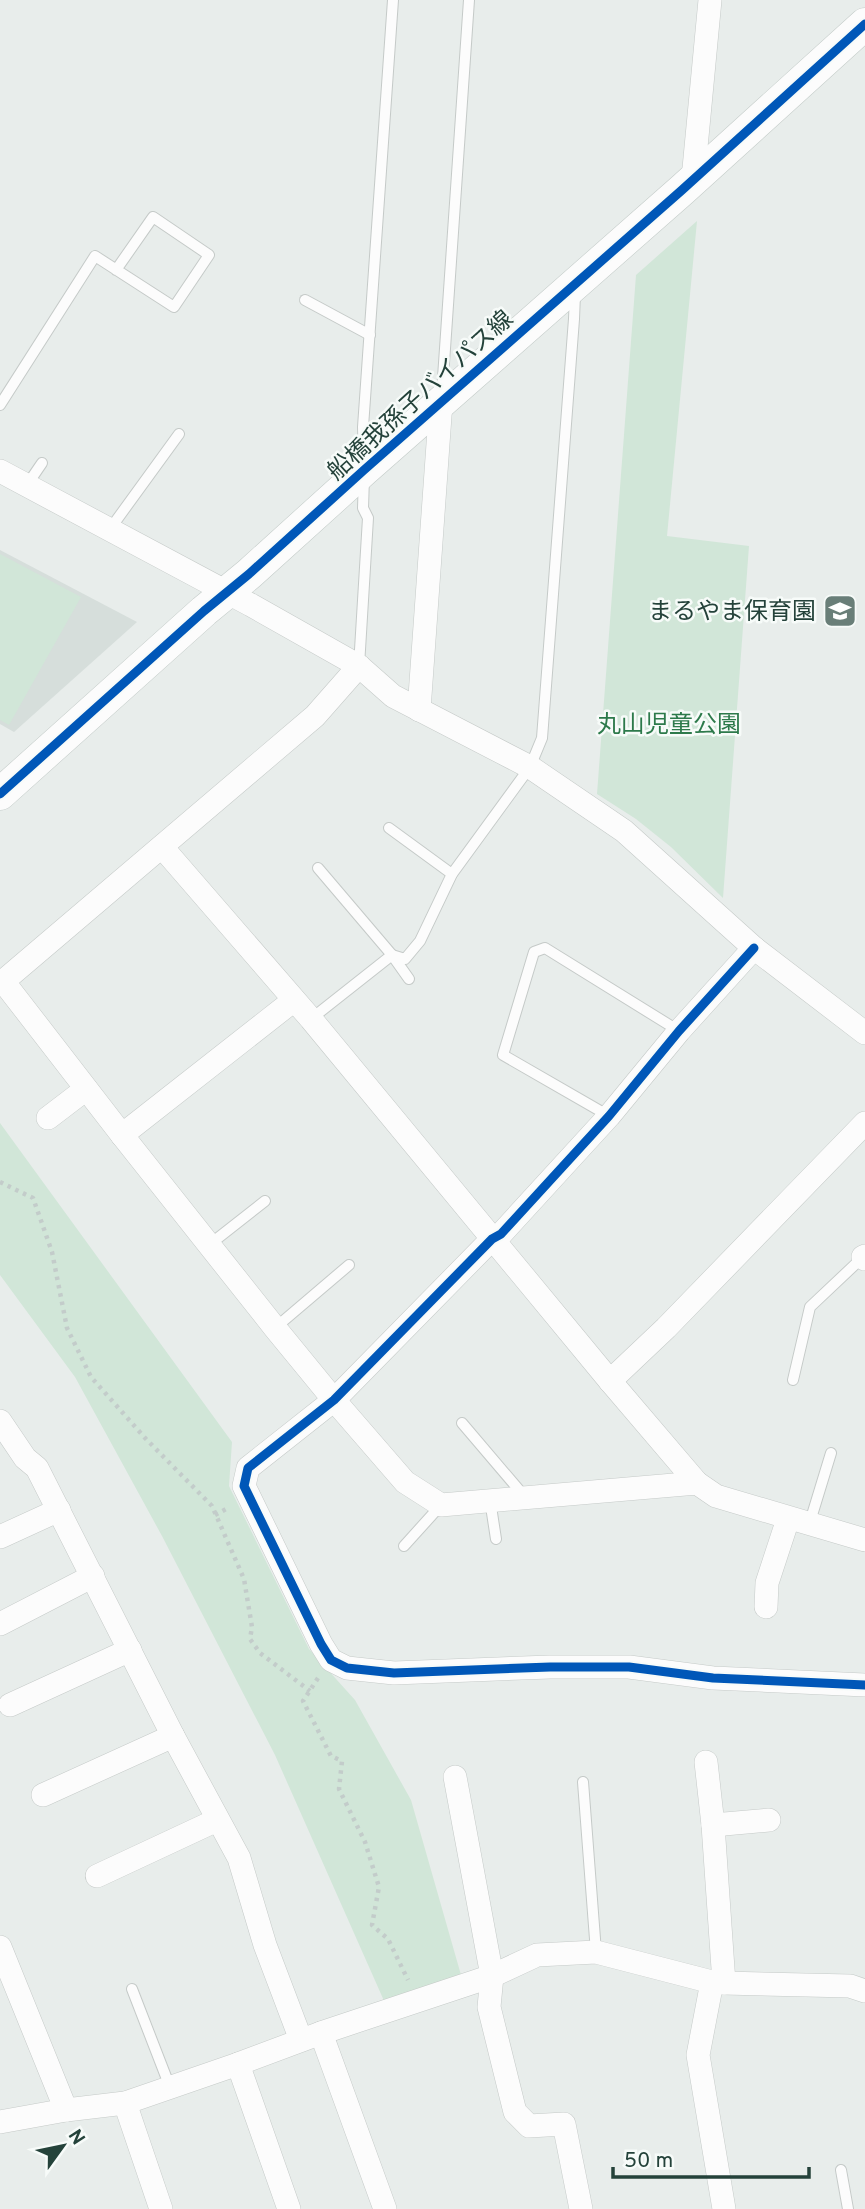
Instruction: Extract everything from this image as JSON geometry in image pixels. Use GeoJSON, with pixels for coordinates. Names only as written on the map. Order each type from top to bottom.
{"type":"FeatureCollection","features":[{"type":"Feature","properties":{"kind":"street"},"geometry":{"type":"LineString","coordinates":[[694,179],[710,0]]}},
{"type":"Feature","properties":{"kind":"street","name":"船橋我孫子バイパス線"},"geometry":{"type":"LineString","coordinates":[[0,794],[865,24]]}},
{"type":"Feature","properties":{"kind":"street"},"geometry":{"type":"LineString","coordinates":[[419,710],[441,402]]}},
{"type":"Feature","properties":{"kind":"street"},"geometry":{"type":"LineString","coordinates":[[0,471],[227,592],[359,666],[393,696],[530,767],[624,831],[754,948],[865,1033]]}},
{"type":"Feature","properties":{"kind":"street"},"geometry":{"type":"LineString","coordinates":[[359,666],[315,716],[2,982],[275,1328],[405,1482],[441,1505],[697,1483]]}},
{"type":"Feature","properties":{"kind":"street"},"geometry":{"type":"LineString","coordinates":[[162,847],[311,1019],[697,1483],[716,1496],[865,1540]]}},
{"type":"Feature","properties":{"kind":"street"},"geometry":{"type":"LineString","coordinates":[[344,1681],[321,1644],[244,1486],[248,1468],[334,1401],[492,1239],[501,1234],[609,1116],[679,1031],[754,948]]}},
{"type":"Feature","properties":{"kind":"street"},"geometry":{"type":"LineString","coordinates":[[122,1135],[294,1000]]}},
{"type":"Feature","properties":{"kind":"street"},"geometry":{"type":"LineString","coordinates":[[48,1118],[86,1089]]}},
{"type":"Feature","properties":{"kind":"street"},"geometry":{"type":"LineString","coordinates":[[610,1381],[666,1328],[865,1123]]}},
{"type":"Feature","properties":{"kind":"street"},"geometry":{"type":"LineString","coordinates":[[0,1422],[25,1458],[37,1468],[173,1736],[239,1858],[265,1945],[311,2036],[385,2209]]}},
{"type":"Feature","properties":{"kind":"street"},"geometry":{"type":"LineString","coordinates":[[0,1537],[58,1510]]}},
{"type":"Feature","properties":{"kind":"street"},"geometry":{"type":"LineString","coordinates":[[766,1606],[768,1583],[799,1522]]}},
{"type":"Feature","properties":{"kind":"street"},"geometry":{"type":"LineString","coordinates":[[0,1624],[93,1576]]}},
{"type":"Feature","properties":{"kind":"street"},"geometry":{"type":"LineString","coordinates":[[10,1705],[130,1650]]}},
{"type":"Feature","properties":{"kind":"street"},"geometry":{"type":"LineString","coordinates":[[331,1660],[347,1668],[394,1673],[629,1667],[713,1678],[865,1685]]}},
{"type":"Feature","properties":{"kind":"street"},"geometry":{"type":"LineString","coordinates":[[43,1795],[173,1736]]}},
{"type":"Feature","properties":{"kind":"street"},"geometry":{"type":"LineString","coordinates":[[706,1762],[713,1825],[718,1982],[698,2055],[724,2209]]}},
{"type":"Feature","properties":{"kind":"street"},"geometry":{"type":"LineString","coordinates":[[455,1777],[492,1976],[489,2007],[515,2112],[529,2126],[564,2124],[581,2209]]}},
{"type":"Feature","properties":{"kind":"street"},"geometry":{"type":"LineString","coordinates":[[97,1876],[217,1820]]}},
{"type":"Feature","properties":{"kind":"street"},"geometry":{"type":"LineString","coordinates":[[713,1825],[769,1820]]}},
{"type":"Feature","properties":{"kind":"street"},"geometry":{"type":"LineString","coordinates":[[0,1947],[66,2110]]}},
{"type":"Feature","properties":{"kind":"street"},"geometry":{"type":"LineString","coordinates":[[0,2122],[125,2103],[311,2036],[492,1976],[537,1955],[596,1952],[718,1982],[850,1986],[865,1991]]}},
{"type":"Feature","properties":{"kind":"street"},"geometry":{"type":"LineString","coordinates":[[238,2064],[289,2209]]}},
{"type":"Feature","properties":{"kind":"street"},"geometry":{"type":"LineString","coordinates":[[125,2103],[161,2209]]}},
{"type":"Feature","properties":{"kind":"lane"},"geometry":{"type":"LineString","coordinates":[[359,666],[368,518],[363,508],[363,427],[393,0]]}},
{"type":"Feature","properties":{"kind":"lane"},"geometry":{"type":"LineString","coordinates":[[441,402],[469,0]]}},
{"type":"Feature","properties":{"kind":"lane"},"geometry":{"type":"LineString","coordinates":[[0,405],[95,256],[116,270],[174,307],[209,256],[152,217],[116,270]]}},
{"type":"Feature","properties":{"kind":"lane"},"geometry":{"type":"LineString","coordinates":[[392,955],[405,959],[420,941],[452,874],[530,767],[542,738],[575,284]]}},
{"type":"Feature","properties":{"kind":"lane"},"geometry":{"type":"LineString","coordinates":[[305,300],[370,335]]}},
{"type":"Feature","properties":{"kind":"lane"},"geometry":{"type":"LineString","coordinates":[[110,529],[179,434]]}},
{"type":"Feature","properties":{"kind":"lane"},"geometry":{"type":"LineString","coordinates":[[27,485],[42,463]]}},
{"type":"Feature","properties":{"kind":"lane"},"geometry":{"type":"LineString","coordinates":[[388,828],[452,874]]}},
{"type":"Feature","properties":{"kind":"lane"},"geometry":{"type":"LineString","coordinates":[[318,868],[409,979]]}},
{"type":"Feature","properties":{"kind":"lane"},"geometry":{"type":"LineString","coordinates":[[609,1116],[503,1055],[534,951],[545,948],[679,1031]]}},
{"type":"Feature","properties":{"kind":"lane"},"geometry":{"type":"LineString","coordinates":[[311,1019],[392,955]]}},
{"type":"Feature","properties":{"kind":"lane"},"geometry":{"type":"LineString","coordinates":[[209,1245],[265,1201]]}},
{"type":"Feature","properties":{"kind":"lane"},"geometry":{"type":"LineString","coordinates":[[793,1380],[810,1307],[864,1257]]}},
{"type":"Feature","properties":{"kind":"lane"},"geometry":{"type":"LineString","coordinates":[[275,1328],[349,1265]]}},
{"type":"Feature","properties":{"kind":"lane"},"geometry":{"type":"LineString","coordinates":[[462,1423],[525,1497]]}},
{"type":"Feature","properties":{"kind":"lane"},"geometry":{"type":"LineString","coordinates":[[799,1522],[831,1453]]}},
{"type":"Feature","properties":{"kind":"lane"},"geometry":{"type":"LineString","coordinates":[[490,1500],[496,1539]]}},
{"type":"Feature","properties":{"kind":"lane"},"geometry":{"type":"LineString","coordinates":[[404,1546],[441,1505]]}},
{"type":"Feature","properties":{"kind":"lane"},"geometry":{"type":"LineString","coordinates":[[583,1782],[596,1952]]}},
{"type":"Feature","properties":{"kind":"lane"},"geometry":{"type":"LineString","coordinates":[[132,1989],[170,2087]]}},
{"type":"Feature","properties":{"kind":"lane"},"geometry":{"type":"LineString","coordinates":[[841,2170],[848,2209]]}},
{"type":"Feature","properties":{"kind":"path"},"geometry":{"type":"LineString","coordinates":[[0,1182],[33,1198],[52,1252],[67,1328],[91,1377],[212,1506],[244,1579],[252,1627],[250,1639],[260,1653],[310,1691]]}},
{"type":"Feature","properties":{"kind":"path"},"geometry":{"type":"LineString","coordinates":[[331,1660],[303,1701],[331,1756],[342,1761],[339,1789],[365,1842],[379,1887],[372,1925],[388,1939],[413,1991],[429,1996]]}},
{"type":"Feature","properties":{"kind":"shaded area"},"geometry":{"type":"Polygon","coordinates":[[[0,550],[137,622],[14,732],[0,724],[0,550]]]}},
{"type":"Feature","properties":{"kind":"green space","name":"丸山児童公園"},"geometry":{"type":"Polygon","coordinates":[[[697,221],[667,536],[749,546],[723,898],[671,847],[636,819],[597,794],[636,275],[697,221]]]}},
{"type":"Feature","properties":{"kind":"green space"},"geometry":{"type":"Polygon","coordinates":[[[0,554],[81,597],[9,725],[0,720],[0,554]]]}},
{"type":"Feature","properties":{"kind":"green space"},"geometry":{"type":"Polygon","coordinates":[[[0,1123],[232,1442],[229,1486],[309,1649],[355,1700],[411,1800],[461,1975],[385,2003],[275,1755],[162,1536],[75,1377],[0,1275],[0,1123]]]}},
{"type":"Feature","properties":{"kind":"cycle path"},"geometry":{"type":"LineString","coordinates":[[0,794],[682,190],[865,24]]}},
{"type":"Feature","properties":{"kind":"cycle path"},"geometry":{"type":"LineString","coordinates":[[754,948],[679,1031],[609,1116],[501,1234],[492,1239],[334,1400],[248,1468],[244,1486],[321,1644],[331,1660],[347,1668],[394,1673],[629,1667],[713,1678],[865,1685]]}},
{"type":"Feature","properties":{"kind":"place","name":"まるやま保育園"},"geometry":{"type":"Point","coordinates":[840,611]}}]}
